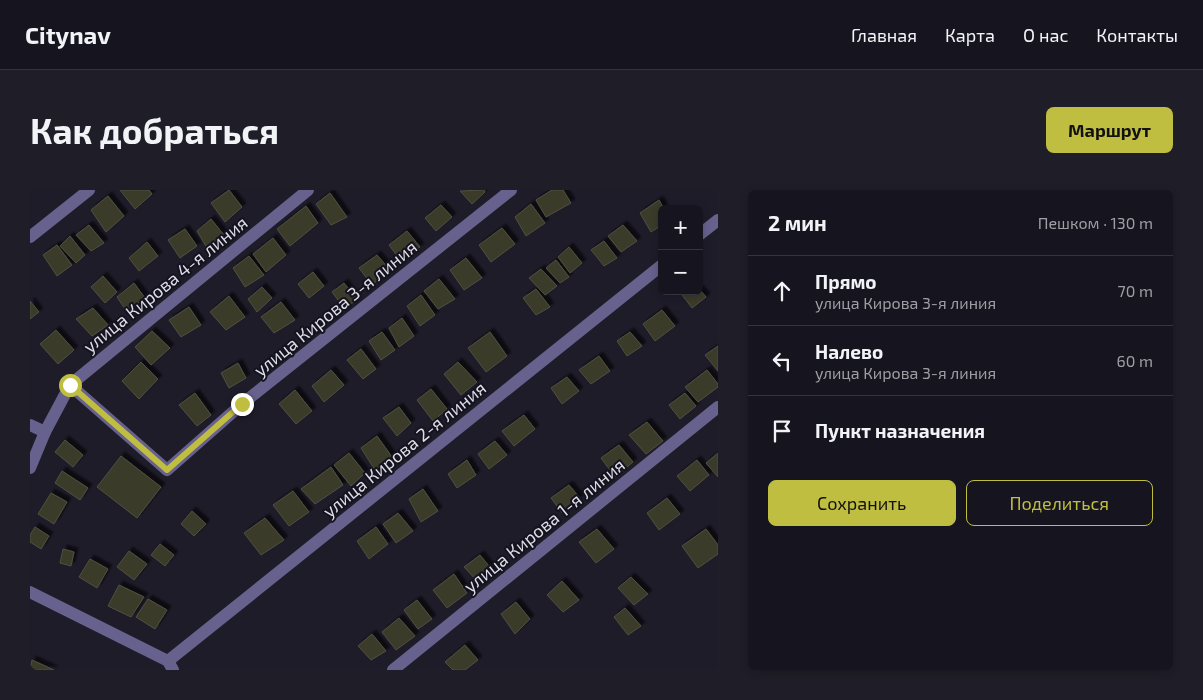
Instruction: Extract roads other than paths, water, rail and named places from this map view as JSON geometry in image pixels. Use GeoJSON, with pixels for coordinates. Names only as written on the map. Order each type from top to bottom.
{"type":"FeatureCollection","features":[{"type":"Feature","properties":{"kind":"street"},"geometry":{"type":"LineString","coordinates":[[30,238],[89,190]]}},
{"type":"Feature","properties":{"kind":"street","name":"улица Кирова 4-я линия"},"geometry":{"type":"LineString","coordinates":[[30,468],[45,432],[70,385],[308,190]]}},
{"type":"Feature","properties":{"kind":"street","name":"улица Кирова 3-я линия"},"geometry":{"type":"LineString","coordinates":[[70,385],[167,470],[242,404],[511,190]]}},
{"type":"Feature","properties":{"kind":"street"},"geometry":{"type":"LineString","coordinates":[[703,232],[718,220]]}},
{"type":"Feature","properties":{"kind":"street","name":"улица Кирова 2-я линия"},"geometry":{"type":"LineString","coordinates":[[170,666],[658,268]]}},
{"type":"Feature","properties":{"kind":"street","name":"улица Кирова 1-я линия"},"geometry":{"type":"LineString","coordinates":[[393,670],[718,407]]}},
{"type":"Feature","properties":{"kind":"street"},"geometry":{"type":"LineString","coordinates":[[30,424],[45,432]]}},
{"type":"Feature","properties":{"kind":"street"},"geometry":{"type":"LineString","coordinates":[[30,592],[170,666]]}}]}
